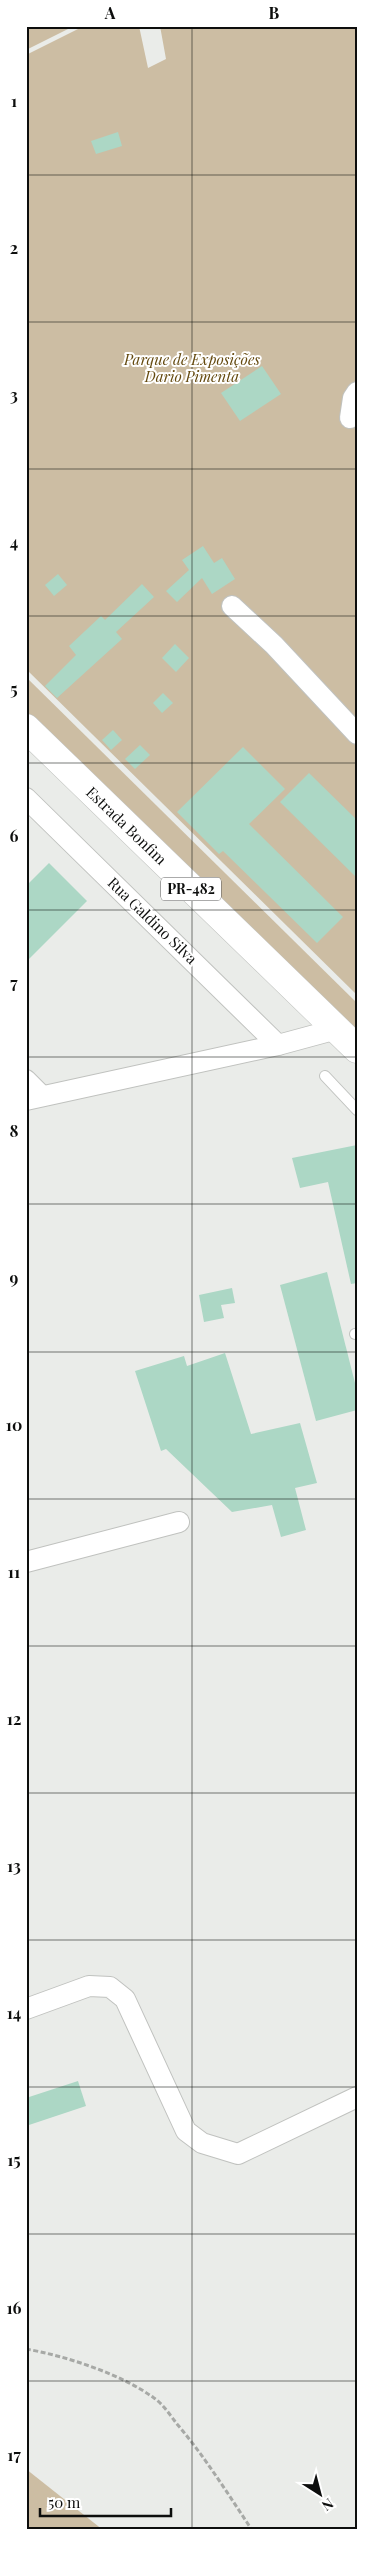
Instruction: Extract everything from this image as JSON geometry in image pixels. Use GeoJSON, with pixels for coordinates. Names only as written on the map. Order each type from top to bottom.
{"type":"FeatureCollection","features":[{"type":"Feature","properties":{"kind":"main road","name":"Estrada Bonfim"},"geometry":{"type":"LineString","coordinates":[[26,728],[357,1049]]}},
{"type":"Feature","properties":{"kind":"street"},"geometry":{"type":"LineString","coordinates":[[350,418],[357,392]]}},
{"type":"Feature","properties":{"kind":"street"},"geometry":{"type":"LineString","coordinates":[[232,606],[261,632],[357,734]]}},
{"type":"Feature","properties":{"kind":"street","name":"Rua Galdino Silva"},"geometry":{"type":"LineString","coordinates":[[26,798],[278,1045]]}},
{"type":"Feature","properties":{"kind":"street"},"geometry":{"type":"LineString","coordinates":[[26,1080],[34,1098],[278,1045],[337,1029]]}},
{"type":"Feature","properties":{"kind":"street"},"geometry":{"type":"LineString","coordinates":[[26,1562],[179,1522]]}},
{"type":"Feature","properties":{"kind":"street"},"geometry":{"type":"LineString","coordinates":[[26,2010],[89,1986],[110,1988],[124,1999],[186,2131],[202,2143],[238,2154],[357,2098]]}},
{"type":"Feature","properties":{"kind":"lane"},"geometry":{"type":"LineString","coordinates":[[325,1076],[357,1110]]}},
{"type":"Feature","properties":{"kind":"path"},"geometry":{"type":"LineString","coordinates":[[26,2349],[61,2357],[94,2369],[140,2388],[155,2398],[211,2468],[252,2530]]}},
{"type":"Feature","properties":{"kind":"green space"},"geometry":{"type":"Polygon","coordinates":[[[26,26],[74,26],[26,50],[26,26]]]}},
{"type":"Feature","properties":{"kind":"green space","name":"Parque de Exposições Dario Pimenta"},"geometry":{"type":"Polygon","coordinates":[[[84,26],[139,26],[148,68],[166,59],[160,26],[357,26],[357,995],[26,669],[26,55],[84,26]]]}},
{"type":"Feature","properties":{"kind":"green space"},"geometry":{"type":"Polygon","coordinates":[[[26,677],[357,1003],[357,1033],[26,715],[26,677]]]}},
{"type":"Feature","properties":{"kind":"green space"},"geometry":{"type":"Polygon","coordinates":[[[26,2469],[103,2530],[26,2530],[26,2469]]]}},
{"type":"Feature","properties":{"kind":"building"},"geometry":{"type":"Polygon","coordinates":[[[118,132],[122,146],[96,154],[91,141],[118,132]]]}},
{"type":"Feature","properties":{"kind":"building"},"geometry":{"type":"Polygon","coordinates":[[[262,366],[281,394],[240,421],[221,393],[262,366]]]}},
{"type":"Feature","properties":{"kind":"building"},"geometry":{"type":"Polygon","coordinates":[[[203,546],[214,563],[222,558],[235,579],[212,594],[202,578],[177,602],[166,591],[189,570],[182,560],[203,546]]]}},
{"type":"Feature","properties":{"kind":"building"},"geometry":{"type":"Polygon","coordinates":[[[58,574],[67,585],[54,596],[45,585],[58,574]]]}},
{"type":"Feature","properties":{"kind":"building"},"geometry":{"type":"Polygon","coordinates":[[[142,584],[154,597],[116,632],[122,639],[57,698],[45,686],[76,655],[69,646],[101,616],[105,620],[142,584]]]}},
{"type":"Feature","properties":{"kind":"building"},"geometry":{"type":"Polygon","coordinates":[[[175,644],[189,658],[176,672],[162,658],[175,644]]]}},
{"type":"Feature","properties":{"kind":"building"},"geometry":{"type":"Polygon","coordinates":[[[163,693],[173,703],[162,713],[153,703],[163,693]]]}},
{"type":"Feature","properties":{"kind":"building"},"geometry":{"type":"Polygon","coordinates":[[[113,730],[122,740],[111,750],[102,740],[113,730]]]}},
{"type":"Feature","properties":{"kind":"building"},"geometry":{"type":"Polygon","coordinates":[[[140,745],[150,755],[135,769],[125,759],[140,745]]]}},
{"type":"Feature","properties":{"kind":"building"},"geometry":{"type":"Polygon","coordinates":[[[243,747],[285,789],[249,824],[343,917],[317,943],[223,851],[219,854],[177,812],[243,747]]]}},
{"type":"Feature","properties":{"kind":"building"},"geometry":{"type":"Polygon","coordinates":[[[309,773],[357,820],[357,878],[280,802],[309,773]]]}},
{"type":"Feature","properties":{"kind":"building"},"geometry":{"type":"Polygon","coordinates":[[[49,863],[87,901],[26,962],[26,886],[49,863]]]}},
{"type":"Feature","properties":{"kind":"building"},"geometry":{"type":"Polygon","coordinates":[[[357,1145],[357,1283],[351,1284],[328,1182],[300,1188],[292,1158],[357,1145]]]}},
{"type":"Feature","properties":{"kind":"building"},"geometry":{"type":"Polygon","coordinates":[[[327,1272],[357,1391],[357,1410],[316,1421],[280,1285],[327,1272]]]}},
{"type":"Feature","properties":{"kind":"building"},"geometry":{"type":"Polygon","coordinates":[[[232,1288],[235,1303],[221,1305],[224,1318],[204,1322],[199,1295],[232,1288]]]}},
{"type":"Feature","properties":{"kind":"building"},"geometry":{"type":"Polygon","coordinates":[[[225,1353],[251,1434],[300,1423],[317,1483],[295,1488],[306,1530],[281,1537],[272,1505],[232,1512],[166,1449],[161,1451],[135,1371],[184,1356],[187,1366],[225,1353]]]}},
{"type":"Feature","properties":{"kind":"building"},"geometry":{"type":"Polygon","coordinates":[[[78,2081],[86,2106],[26,2126],[26,2098],[78,2081]]]}}]}
